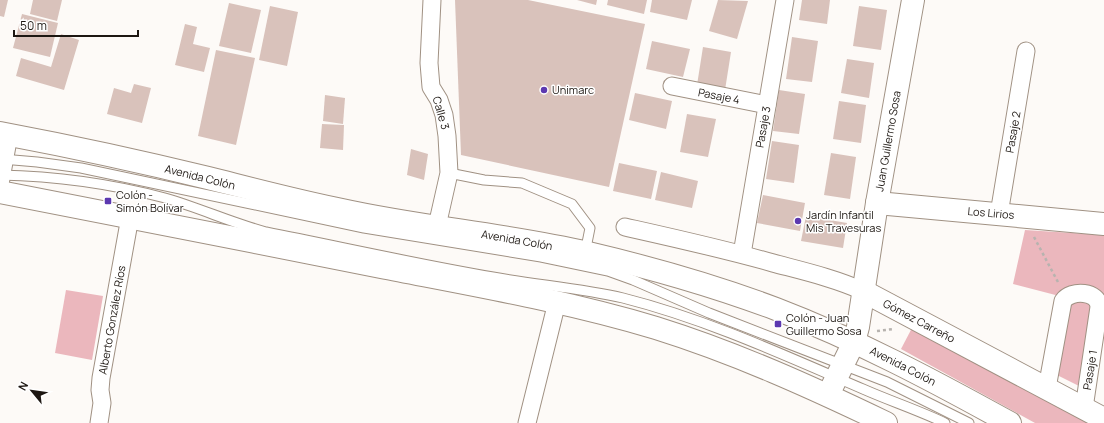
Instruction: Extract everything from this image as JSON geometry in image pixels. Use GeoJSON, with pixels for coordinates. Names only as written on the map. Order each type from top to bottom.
{"type":"FeatureCollection","features":[{"type":"Feature","properties":{"kind":"main road","name":"Juan Guillermo Sosa"},"geometry":{"type":"LineString","coordinates":[[835,379],[854,342],[858,327],[877,203],[913,0]]}},
{"type":"Feature","properties":{"kind":"main road","name":"Avenida Colón"},"geometry":{"type":"LineString","coordinates":[[5,134],[185,172],[343,211],[502,236],[585,252],[657,270],[738,295],[854,342],[931,380],[1010,423]]}},
{"type":"Feature","properties":{"kind":"main road"},"geometry":{"type":"LineString","coordinates":[[1,174],[130,218],[556,302],[606,314],[701,343],[785,376],[835,379],[886,423]]}},
{"type":"Feature","properties":{"kind":"main road","name":"Los Lirios"},"geometry":{"type":"LineString","coordinates":[[877,203],[1104,224]]}},
{"type":"Feature","properties":{"kind":"main road","name":"Gómez Carreño"},"geometry":{"type":"LineString","coordinates":[[863,291],[1104,419]]}},
{"type":"Feature","properties":{"kind":"street","name":"Calle 3"},"geometry":{"type":"LineString","coordinates":[[432,0],[429,63],[431,86],[439,100],[444,115],[449,173],[437,226]]}},
{"type":"Feature","properties":{"kind":"street","name":"Pasaje 3"},"geometry":{"type":"LineString","coordinates":[[742,254],[785,0]]}},
{"type":"Feature","properties":{"kind":"street","name":"Pasaje 2"},"geometry":{"type":"LineString","coordinates":[[999,214],[1026,51]]}},
{"type":"Feature","properties":{"kind":"street","name":"Pasaje 4"},"geometry":{"type":"LineString","coordinates":[[672,86],[767,105]]}},
{"type":"Feature","properties":{"kind":"street"},"geometry":{"type":"LineString","coordinates":[[1,174],[5,134]]}},
{"type":"Feature","properties":{"kind":"street","name":"Alberto González Ríos"},"geometry":{"type":"LineString","coordinates":[[99,423],[102,403],[100,390],[101,378],[130,218]]}},
{"type":"Feature","properties":{"kind":"street","name":"Gómez Carreño"},"geometry":{"type":"LineString","coordinates":[[624,227],[724,249],[837,280],[863,291]]}},
{"type":"Feature","properties":{"kind":"street","name":"Pasaje 1"},"geometry":{"type":"LineString","coordinates":[[1066,297],[1073,293],[1083,294],[1096,298],[1099,304],[1084,408]]}},
{"type":"Feature","properties":{"kind":"street"},"geometry":{"type":"LineString","coordinates":[[1047,388],[1061,305],[1066,297]]}},
{"type":"Feature","properties":{"kind":"street"},"geometry":{"type":"LineString","coordinates":[[527,423],[556,302]]}},
{"type":"Feature","properties":{"kind":"lane"},"geometry":{"type":"LineString","coordinates":[[1,174],[37,162],[81,168],[364,228],[541,257],[608,272],[633,280],[709,313],[835,379],[886,382],[969,423]]}},
{"type":"Feature","properties":{"kind":"lane"},"geometry":{"type":"LineString","coordinates":[[449,173],[484,180],[522,183],[572,204],[590,228],[585,252]]}},
{"type":"Feature","properties":{"kind":"lane"},"geometry":{"type":"LineString","coordinates":[[1,174],[55,178],[124,189],[166,199],[266,232],[492,277],[623,298],[677,314],[744,338],[835,379],[926,414],[945,423]]}},
{"type":"Feature","properties":{"kind":"path"},"geometry":{"type":"LineString","coordinates":[[1023,216],[1066,297]]}},
{"type":"Feature","properties":{"kind":"shaded area"},"geometry":{"type":"Polygon","coordinates":[[[1025,230],[1104,235],[1104,299],[1093,303],[1079,386],[1057,375],[1067,298],[1013,284],[1025,230]]]}},
{"type":"Feature","properties":{"kind":"shaded area"},"geometry":{"type":"Polygon","coordinates":[[[66,290],[103,296],[92,360],[55,353],[66,290]]]}},
{"type":"Feature","properties":{"kind":"shaded area"},"geometry":{"type":"Polygon","coordinates":[[[913,326],[1088,423],[1035,423],[901,349],[913,326]]]}},
{"type":"Feature","properties":{"kind":"building"},"geometry":{"type":"Polygon","coordinates":[[[0,0],[8,0],[4,17],[0,16],[0,0]]]}},
{"type":"Feature","properties":{"kind":"building"},"geometry":{"type":"Polygon","coordinates":[[[33,0],[62,0],[57,21],[30,14],[33,0]]]}},
{"type":"Feature","properties":{"kind":"building","name":"Unimarc"},"geometry":{"type":"Polygon","coordinates":[[[455,0],[528,0],[645,24],[609,187],[461,155],[455,0]]]}},
{"type":"Feature","properties":{"kind":"building"},"geometry":{"type":"Polygon","coordinates":[[[577,0],[597,0],[596,5],[577,0]]]}},
{"type":"Feature","properties":{"kind":"building"},"geometry":{"type":"Polygon","coordinates":[[[608,0],[647,0],[644,14],[607,5],[608,0]]]}},
{"type":"Feature","properties":{"kind":"building"},"geometry":{"type":"Polygon","coordinates":[[[652,0],[692,0],[687,20],[650,12],[652,0]]]}},
{"type":"Feature","properties":{"kind":"building"},"geometry":{"type":"Polygon","coordinates":[[[718,0],[748,1],[737,39],[709,31],[718,0]]]}},
{"type":"Feature","properties":{"kind":"building"},"geometry":{"type":"Polygon","coordinates":[[[802,0],[830,0],[827,24],[799,20],[802,0]]]}},
{"type":"Feature","properties":{"kind":"building"},"geometry":{"type":"Polygon","coordinates":[[[229,3],[261,10],[251,53],[219,46],[229,3]]]}},
{"type":"Feature","properties":{"kind":"building"},"geometry":{"type":"Polygon","coordinates":[[[270,6],[298,12],[287,66],[259,60],[270,6]]]}},
{"type":"Feature","properties":{"kind":"building"},"geometry":{"type":"Polygon","coordinates":[[[859,6],[887,10],[881,50],[853,46],[859,6]]]}},
{"type":"Feature","properties":{"kind":"building"},"geometry":{"type":"Polygon","coordinates":[[[22,14],[58,23],[50,57],[13,48],[22,14]]]}},
{"type":"Feature","properties":{"kind":"building"},"geometry":{"type":"Polygon","coordinates":[[[185,24],[197,27],[193,44],[210,48],[204,72],[175,65],[185,24]]]}},
{"type":"Feature","properties":{"kind":"building"},"geometry":{"type":"Polygon","coordinates":[[[61,34],[79,40],[64,90],[16,76],[21,58],[51,67],[61,34]]]}},
{"type":"Feature","properties":{"kind":"building"},"geometry":{"type":"Polygon","coordinates":[[[792,37],[818,41],[812,82],[786,79],[792,37]]]}},
{"type":"Feature","properties":{"kind":"building"},"geometry":{"type":"Polygon","coordinates":[[[652,41],[690,49],[683,77],[646,69],[652,41]]]}},
{"type":"Feature","properties":{"kind":"building"},"geometry":{"type":"Polygon","coordinates":[[[703,47],[731,52],[725,90],[697,85],[703,47]]]}},
{"type":"Feature","properties":{"kind":"building"},"geometry":{"type":"Polygon","coordinates":[[[216,50],[255,58],[236,145],[198,136],[216,50]]]}},
{"type":"Feature","properties":{"kind":"building"},"geometry":{"type":"Polygon","coordinates":[[[847,59],[874,63],[869,98],[841,93],[847,59]]]}},
{"type":"Feature","properties":{"kind":"building"},"geometry":{"type":"Polygon","coordinates":[[[134,84],[151,88],[142,123],[107,114],[114,88],[131,93],[134,84]]]}},
{"type":"Feature","properties":{"kind":"building"},"geometry":{"type":"Polygon","coordinates":[[[779,90],[805,94],[799,134],[773,131],[779,90]]]}},
{"type":"Feature","properties":{"kind":"building"},"geometry":{"type":"Polygon","coordinates":[[[635,93],[672,101],[666,129],[629,120],[635,93]]]}},
{"type":"Feature","properties":{"kind":"building"},"geometry":{"type":"Polygon","coordinates":[[[325,95],[345,98],[343,124],[323,121],[325,95]]]}},
{"type":"Feature","properties":{"kind":"building"},"geometry":{"type":"Polygon","coordinates":[[[839,101],[866,105],[861,143],[833,139],[839,101]]]}},
{"type":"Feature","properties":{"kind":"building"},"geometry":{"type":"Polygon","coordinates":[[[687,114],[716,119],[708,157],[680,152],[687,114]]]}},
{"type":"Feature","properties":{"kind":"building"},"geometry":{"type":"Polygon","coordinates":[[[322,124],[344,125],[343,150],[320,148],[322,124]]]}},
{"type":"Feature","properties":{"kind":"building"},"geometry":{"type":"Polygon","coordinates":[[[772,141],[799,145],[794,183],[766,179],[772,141]]]}},
{"type":"Feature","properties":{"kind":"building"},"geometry":{"type":"Polygon","coordinates":[[[411,149],[428,154],[424,180],[407,175],[411,149]]]}},
{"type":"Feature","properties":{"kind":"building"},"geometry":{"type":"Polygon","coordinates":[[[831,153],[856,157],[850,199],[824,195],[831,153]]]}},
{"type":"Feature","properties":{"kind":"building"},"geometry":{"type":"Polygon","coordinates":[[[619,163],[657,171],[651,199],[613,191],[619,163]]]}},
{"type":"Feature","properties":{"kind":"building"},"geometry":{"type":"Polygon","coordinates":[[[661,172],[698,181],[692,208],[655,200],[661,172]]]}},
{"type":"Feature","properties":{"kind":"building"},"geometry":{"type":"Polygon","coordinates":[[[763,195],[805,203],[800,231],[757,223],[763,195]]]}},
{"type":"Feature","properties":{"kind":"building"},"geometry":{"type":"Polygon","coordinates":[[[806,216],[847,223],[843,248],[801,241],[806,216]]]}},
{"type":"Feature","properties":{"kind":"place","name":"Unimarc"},"geometry":{"type":"Point","coordinates":[544,90]}},
{"type":"Feature","properties":{"kind":"place","name":"Colón - Simón Bolívar"},"geometry":{"type":"Point","coordinates":[108,201]}},
{"type":"Feature","properties":{"kind":"place","name":"Jardín Infantil Mis Travesuras"},"geometry":{"type":"Point","coordinates":[798,221]}},
{"type":"Feature","properties":{"kind":"place","name":"Colón - Juan Guillermo Sosa"},"geometry":{"type":"Point","coordinates":[778,324]}}]}
